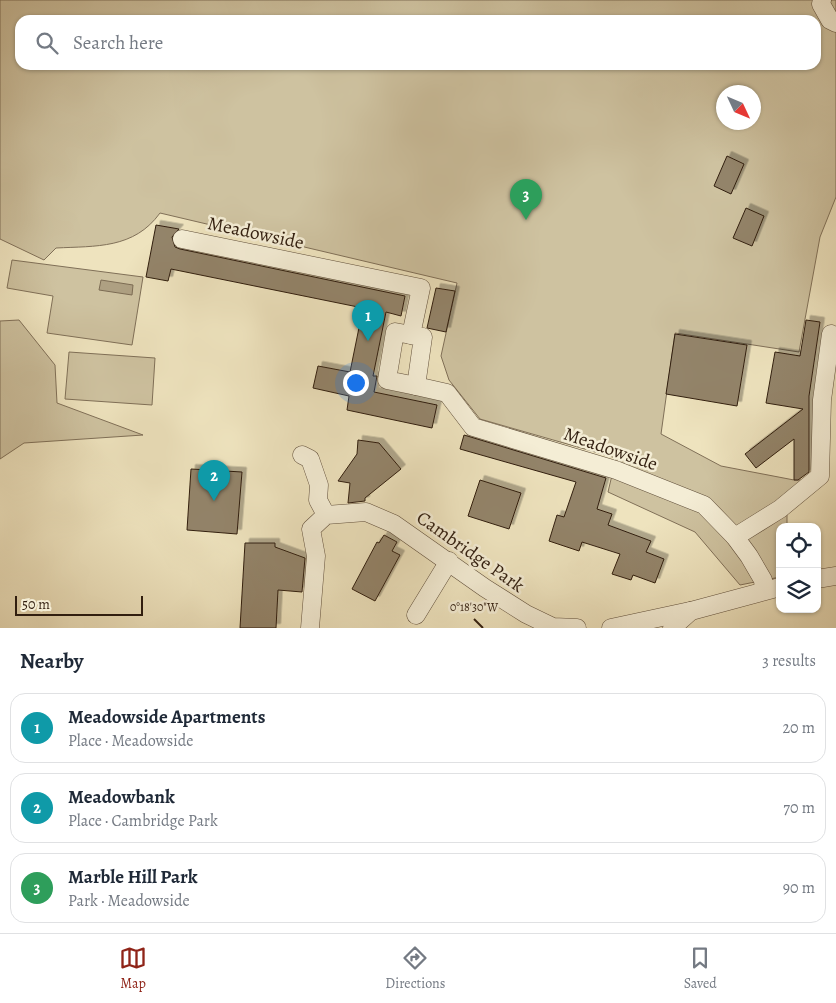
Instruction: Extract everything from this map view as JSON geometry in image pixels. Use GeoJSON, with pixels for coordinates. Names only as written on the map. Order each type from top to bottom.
{"type":"FeatureCollection","features":[{"type":"Feature","properties":{"kind":"street"},"geometry":{"type":"LineString","coordinates":[[822,0],[821,4],[830,20],[836,22]]}},
{"type":"Feature","properties":{"kind":"street","name":"Meadowside"},"geometry":{"type":"LineString","coordinates":[[182,239],[421,288],[411,335],[396,332],[387,380],[448,393],[473,427],[616,470],[704,505],[735,537],[763,580],[772,588]]}},
{"type":"Feature","properties":{"kind":"street"},"geometry":{"type":"LineString","coordinates":[[735,537],[780,508],[820,476],[822,400],[831,334]]}},
{"type":"Feature","properties":{"kind":"street"},"geometry":{"type":"LineString","coordinates":[[411,335],[423,337],[416,386]]}},
{"type":"Feature","properties":{"kind":"street"},"geometry":{"type":"LineString","coordinates":[[302,455],[310,459],[319,485],[318,500],[333,514],[311,529],[316,556],[310,628]]}},
{"type":"Feature","properties":{"kind":"street","name":"Cambridge Park"},"geometry":{"type":"LineString","coordinates":[[333,514],[366,512],[394,524],[449,561],[484,588],[526,614],[553,626],[577,628]]}},
{"type":"Feature","properties":{"kind":"street"},"geometry":{"type":"LineString","coordinates":[[416,615],[449,561]]}},
{"type":"Feature","properties":{"kind":"street"},"geometry":{"type":"LineString","coordinates":[[821,578],[836,576]]}},
{"type":"Feature","properties":{"kind":"street"},"geometry":{"type":"LineString","coordinates":[[611,628],[691,611],[772,588]]}},
{"type":"Feature","properties":{"kind":"street"},"geometry":{"type":"LineString","coordinates":[[672,628],[691,611]]}},
{"type":"Feature","properties":{"kind":"shaded area"},"geometry":{"type":"Polygon","coordinates":[[[0,0],[836,0],[836,197],[820,237],[799,352],[675,333],[661,434],[721,466],[794,480],[809,480],[787,497],[787,523],[776,523],[776,578],[740,585],[695,532],[608,492],[616,458],[480,419],[449,380],[441,356],[457,283],[160,213],[150,225],[126,239],[100,246],[56,248],[44,260],[0,239],[0,0]]]}},
{"type":"Feature","properties":{"kind":"shaded area"},"geometry":{"type":"Polygon","coordinates":[[[12,260],[143,277],[132,345],[47,333],[53,296],[7,288],[12,260]]]}},
{"type":"Feature","properties":{"kind":"shaded area"},"geometry":{"type":"Polygon","coordinates":[[[101,280],[133,285],[132,295],[99,290],[101,280]]]}},
{"type":"Feature","properties":{"kind":"shaded area"},"geometry":{"type":"Polygon","coordinates":[[[19,320],[55,365],[57,403],[143,435],[24,443],[0,459],[0,321],[19,320]]]}},
{"type":"Feature","properties":{"kind":"shaded area"},"geometry":{"type":"Polygon","coordinates":[[[69,352],[155,358],[152,405],[65,399],[69,352]]]}},
{"type":"Feature","properties":{"kind":"building"},"geometry":{"type":"Polygon","coordinates":[[[727,156],[744,164],[731,194],[714,186],[727,156]]]}},
{"type":"Feature","properties":{"kind":"building"},"geometry":{"type":"Polygon","coordinates":[[[746,208],[764,216],[752,246],[733,238],[746,208]]]}},
{"type":"Feature","properties":{"kind":"building"},"geometry":{"type":"Polygon","coordinates":[[[156,225],[179,229],[172,237],[175,247],[180,249],[405,296],[401,316],[386,312],[373,376],[377,376],[374,392],[437,405],[432,428],[347,410],[349,396],[313,388],[318,366],[350,372],[363,308],[171,269],[168,281],[146,277],[156,225]]]}},
{"type":"Feature","properties":{"kind":"building"},"geometry":{"type":"Polygon","coordinates":[[[436,288],[455,291],[446,332],[427,328],[436,288]]]}},
{"type":"Feature","properties":{"kind":"building"},"geometry":{"type":"Polygon","coordinates":[[[806,320],[820,322],[809,396],[809,472],[798,480],[794,480],[794,439],[756,468],[745,454],[803,409],[766,403],[775,352],[800,356],[806,320]]]}},
{"type":"Feature","properties":{"kind":"building"},"geometry":{"type":"Polygon","coordinates":[[[675,334],[747,345],[737,406],[666,394],[675,334]]]}},
{"type":"Feature","properties":{"kind":"building"},"geometry":{"type":"Polygon","coordinates":[[[464,435],[606,478],[597,509],[612,514],[608,525],[651,541],[646,552],[664,559],[655,583],[633,575],[631,580],[612,574],[620,554],[582,542],[579,551],[549,541],[557,515],[564,517],[576,482],[460,449],[464,435]]]}},
{"type":"Feature","properties":{"kind":"building"},"geometry":{"type":"Polygon","coordinates":[[[358,440],[379,443],[401,469],[365,498],[365,501],[348,503],[350,483],[338,481],[357,454],[358,440]]]}},
{"type":"Feature","properties":{"kind":"building"},"geometry":{"type":"Polygon","coordinates":[[[191,469],[242,472],[237,534],[187,530],[191,469]]]}},
{"type":"Feature","properties":{"kind":"building"},"geometry":{"type":"Polygon","coordinates":[[[480,480],[521,493],[509,529],[468,516],[480,480]]]}},
{"type":"Feature","properties":{"kind":"building"},"geometry":{"type":"Polygon","coordinates":[[[384,535],[397,542],[392,551],[400,555],[375,601],[352,589],[377,542],[379,543],[384,535]]]}},
{"type":"Feature","properties":{"kind":"building"},"geometry":{"type":"Polygon","coordinates":[[[245,543],[275,543],[275,547],[305,558],[302,592],[278,590],[276,628],[240,628],[245,543]]]}},
{"type":"Feature","properties":{"kind":"place","name":"Marble Hill Park"},"geometry":{"type":"Point","coordinates":[526,220]}},
{"type":"Feature","properties":{"kind":"place","name":"Meadowside Apartments"},"geometry":{"type":"Point","coordinates":[368,341]}},
{"type":"Feature","properties":{"kind":"place","name":"Meadowbank"},"geometry":{"type":"Point","coordinates":[214,501]}}]}
